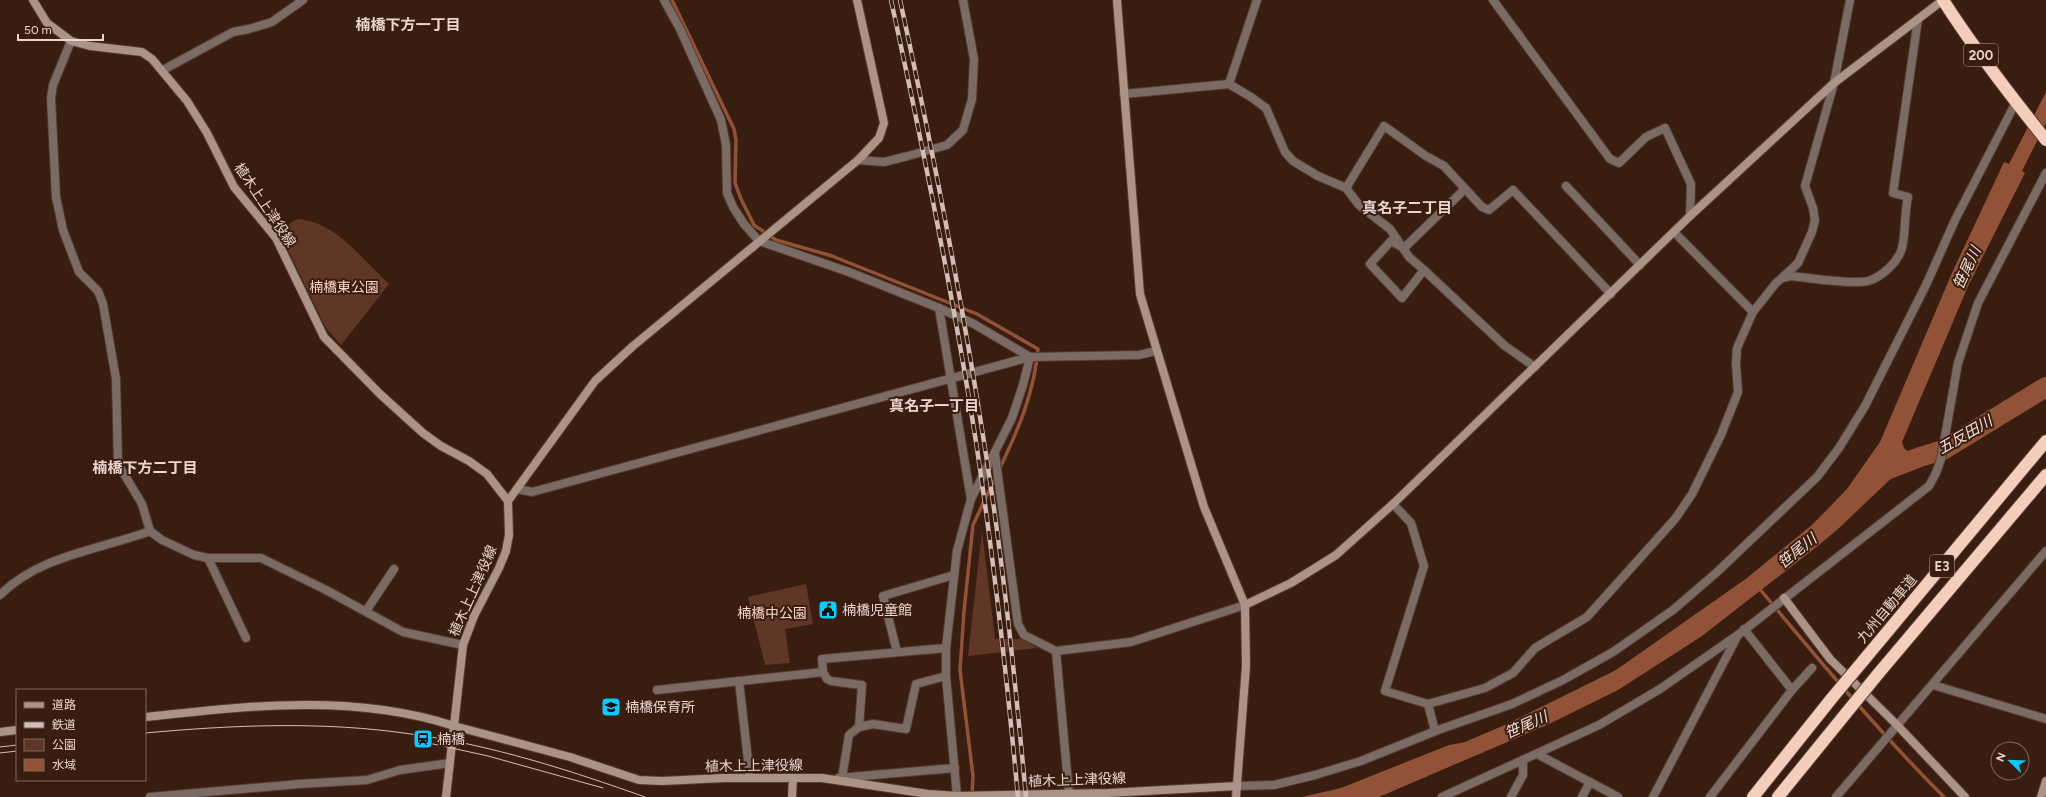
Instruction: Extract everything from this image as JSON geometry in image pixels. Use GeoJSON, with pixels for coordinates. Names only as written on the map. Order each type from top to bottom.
{"type":"FeatureCollection","features":[{"type":"Feature","properties":{"kind":"highway","name":"200"},"geometry":{"type":"LineString","coordinates":[[1943,0],[1959,25],[2018,106],[2046,140]]}},
{"type":"Feature","properties":{"kind":"highway","name":"九州自動車道"},"geometry":{"type":"LineString","coordinates":[[1753,797],[1832,698],[2046,441]]}},
{"type":"Feature","properties":{"kind":"highway","name":"E3"},"geometry":{"type":"LineString","coordinates":[[1778,797],[1878,674],[2046,475]]}},
{"type":"Feature","properties":{"kind":"street","name":"植木上上津役線"},"geometry":{"type":"LineString","coordinates":[[33,0],[47,23],[71,42],[90,46],[142,52],[163,70],[187,101],[207,133],[234,187],[276,238],[324,337],[380,394],[423,433],[441,446],[469,460],[487,474],[508,501],[509,535],[506,551],[499,568],[474,616],[463,645],[454,726],[570,757],[639,780],[662,781],[750,778],[828,779],[928,794],[957,796],[1236,792]]}},
{"type":"Feature","properties":{"kind":"street"},"geometry":{"type":"LineString","coordinates":[[163,70],[233,32],[249,30],[272,22],[303,0]]}},
{"type":"Feature","properties":{"kind":"street"},"geometry":{"type":"LineString","coordinates":[[664,0],[680,29],[721,120],[726,145],[728,193],[730,200],[744,224],[759,241],[849,272],[939,308],[974,324],[1030,357]]}},
{"type":"Feature","properties":{"kind":"street"},"geometry":{"type":"LineString","coordinates":[[508,501],[595,381],[633,346],[858,160],[880,138],[884,123],[857,0]]}},
{"type":"Feature","properties":{"kind":"street"},"geometry":{"type":"LineString","coordinates":[[858,160],[884,162],[947,145],[963,130],[972,99],[974,59],[963,0]]}},
{"type":"Feature","properties":{"kind":"street"},"geometry":{"type":"LineString","coordinates":[[1117,0],[1140,294],[1204,506],[1245,605],[1246,666],[1236,792],[1315,776],[1361,761],[1435,731],[1512,704],[1563,680],[1613,652],[1673,610],[1745,546],[1817,477],[1840,448],[1865,406],[1926,284],[1955,220],[2018,106]]}},
{"type":"Feature","properties":{"kind":"street"},"geometry":{"type":"LineString","coordinates":[[1229,84],[1257,0]]}},
{"type":"Feature","properties":{"kind":"street"},"geometry":{"type":"LineString","coordinates":[[1493,0],[1610,159],[1619,164],[1646,137],[1665,128],[1691,184],[1690,216]]}},
{"type":"Feature","properties":{"kind":"street"},"geometry":{"type":"LineString","coordinates":[[1393,504],[1411,524],[1424,566],[1385,691],[1428,704],[1485,688],[1513,673],[1535,648],[1587,617],[1675,519],[1696,487],[1721,435],[1738,392],[1736,364],[1737,348],[1753,312],[1776,283],[1798,263],[1812,232],[1815,220],[1813,208],[1805,186],[1834,84],[1850,0]]}},
{"type":"Feature","properties":{"kind":"street"},"geometry":{"type":"LineString","coordinates":[[995,454],[1018,624],[1024,635],[1056,651],[1131,642],[1245,605],[1291,583],[1336,555],[1393,504],[1690,216],[1834,84],[1943,0]]}},
{"type":"Feature","properties":{"kind":"street"},"geometry":{"type":"LineString","coordinates":[[1782,278],[1791,276],[1867,281],[1889,268],[1901,250],[1908,196],[1893,193],[1918,19]]}},
{"type":"Feature","properties":{"kind":"street"},"geometry":{"type":"LineString","coordinates":[[71,42],[53,85],[51,98],[56,197],[63,230],[79,272],[98,291],[103,304],[116,379],[118,464],[142,504],[150,531],[162,540],[194,555],[208,558],[261,558],[366,611],[403,632],[463,645]]}},
{"type":"Feature","properties":{"kind":"street"},"geometry":{"type":"LineString","coordinates":[[1124,94],[1229,84],[1266,108],[1285,152],[1293,161],[1318,176],[1346,188],[1358,205],[1390,229],[1410,257],[1505,346],[1535,367]]}},
{"type":"Feature","properties":{"kind":"street"},"geometry":{"type":"LineString","coordinates":[[1346,188],[1384,126],[1426,156],[1444,166],[1482,207],[1489,210],[1513,190],[1611,294]]}},
{"type":"Feature","properties":{"kind":"street"},"geometry":{"type":"LineString","coordinates":[[1442,797],[1599,725],[1660,689],[1742,631],[1928,486],[1936,473],[1941,459],[1958,363],[1978,303],[2046,173]]}},
{"type":"Feature","properties":{"kind":"street"},"geometry":{"type":"LineString","coordinates":[[1566,186],[1640,265]]}},
{"type":"Feature","properties":{"kind":"street"},"geometry":{"type":"LineString","coordinates":[[1404,248],[1465,188]]}},
{"type":"Feature","properties":{"kind":"street"},"geometry":{"type":"LineString","coordinates":[[1674,232],[1753,312]]}},
{"type":"Feature","properties":{"kind":"street"},"geometry":{"type":"LineString","coordinates":[[1404,248],[1391,241],[1370,264],[1402,298],[1424,270]]}},
{"type":"Feature","properties":{"kind":"street"},"geometry":{"type":"LineString","coordinates":[[939,308],[971,500]]}},
{"type":"Feature","properties":{"kind":"street"},"geometry":{"type":"LineString","coordinates":[[518,489],[532,492],[1030,357],[1139,355],[1156,351]]}},
{"type":"Feature","properties":{"kind":"street"},"geometry":{"type":"LineString","coordinates":[[957,796],[946,676],[946,648],[954,575],[962,529],[971,500],[1012,418],[1023,385],[1030,357]]}},
{"type":"Feature","properties":{"kind":"street"},"geometry":{"type":"LineString","coordinates":[[0,596],[14,582],[66,556],[129,539],[150,531]]}},
{"type":"Feature","properties":{"kind":"street"},"geometry":{"type":"LineString","coordinates":[[1836,797],[2046,551]]}},
{"type":"Feature","properties":{"kind":"street"},"geometry":{"type":"LineString","coordinates":[[208,558],[246,638]]}},
{"type":"Feature","properties":{"kind":"street"},"geometry":{"type":"LineString","coordinates":[[366,611],[394,569]]}},
{"type":"Feature","properties":{"kind":"street"},"geometry":{"type":"LineString","coordinates":[[897,652],[883,596],[954,575]]}},
{"type":"Feature","properties":{"kind":"street"},"geometry":{"type":"LineString","coordinates":[[1784,598],[1830,659],[1897,725],[1965,797]]}},
{"type":"Feature","properties":{"kind":"street"},"geometry":{"type":"LineString","coordinates":[[1742,631],[1792,690]]}},
{"type":"Feature","properties":{"kind":"street"},"geometry":{"type":"LineString","coordinates":[[1653,797],[1742,631]]}},
{"type":"Feature","properties":{"kind":"street"},"geometry":{"type":"LineString","coordinates":[[859,727],[862,685],[831,681],[827,679],[823,672],[822,659],[946,648]]}},
{"type":"Feature","properties":{"kind":"street"},"geometry":{"type":"LineString","coordinates":[[1056,651],[1069,794]]}},
{"type":"Feature","properties":{"kind":"street"},"geometry":{"type":"LineString","coordinates":[[1710,797],[1792,690],[1812,668]]}},
{"type":"Feature","properties":{"kind":"street"},"geometry":{"type":"LineString","coordinates":[[657,690],[823,672]]}},
{"type":"Feature","properties":{"kind":"street"},"geometry":{"type":"LineString","coordinates":[[842,778],[849,735],[859,727],[873,724],[906,729],[916,684],[946,676]]}},
{"type":"Feature","properties":{"kind":"street"},"geometry":{"type":"LineString","coordinates":[[739,681],[750,778]]}},
{"type":"Feature","properties":{"kind":"street"},"geometry":{"type":"LineString","coordinates":[[1933,685],[2046,719]]}},
{"type":"Feature","properties":{"kind":"street"},"geometry":{"type":"LineString","coordinates":[[1428,704],[1435,731]]}},
{"type":"Feature","properties":{"kind":"street"},"geometry":{"type":"LineString","coordinates":[[146,717],[224,708],[307,705],[379,710],[426,717],[454,726],[446,797]]}},
{"type":"Feature","properties":{"kind":"street"},"geometry":{"type":"LineString","coordinates":[[0,732],[16,730]]}},
{"type":"Feature","properties":{"kind":"street"},"geometry":{"type":"LineString","coordinates":[[1537,754],[1618,797]]}},
{"type":"Feature","properties":{"kind":"street"},"geometry":{"type":"LineString","coordinates":[[1511,797],[1523,775],[1523,760]]}},
{"type":"Feature","properties":{"kind":"street"},"geometry":{"type":"LineString","coordinates":[[150,797],[299,784],[367,780],[400,770],[450,763]]}},
{"type":"Feature","properties":{"kind":"street"},"geometry":{"type":"LineString","coordinates":[[828,779],[955,768]]}},
{"type":"Feature","properties":{"kind":"street"},"geometry":{"type":"LineString","coordinates":[[792,793],[793,778]]}},
{"type":"Feature","properties":{"kind":"street"},"geometry":{"type":"LineString","coordinates":[[2041,797],[2046,781]]}},
{"type":"Feature","properties":{"kind":"street"},"geometry":{"type":"LineString","coordinates":[[1582,797],[1590,782]]}},
{"type":"Feature","properties":{"kind":"green space","name":"楠橋東公園"},"geometry":{"type":"Polygon","coordinates":[[[298,219],[325,227],[337,235],[359,254],[389,284],[341,345],[326,328],[283,240],[286,227],[291,222],[298,219]]]}},
{"type":"Feature","properties":{"kind":"green space"},"geometry":{"type":"Polygon","coordinates":[[[982,531],[995,639],[1022,639],[1037,648],[968,656],[982,531]]]}},
{"type":"Feature","properties":{"kind":"green space","name":"楠橋中公園"},"geometry":{"type":"Polygon","coordinates":[[[806,584],[813,624],[785,629],[790,663],[765,665],[748,597],[806,584]]]}},
{"type":"Feature","properties":{"kind":"water","name":"笹尾川"},"geometry":{"type":"Polygon","coordinates":[[[2046,92],[2046,123],[2022,171],[2025,173],[1969,284],[1902,442],[1904,448],[1910,453],[1899,471],[1838,529],[1702,636],[1618,690],[1549,724],[1379,797],[1302,797],[1341,788],[1449,745],[1465,742],[1507,724],[1616,670],[1747,578],[1813,524],[1847,489],[1880,442],[1952,273],[2004,162],[2009,164],[2046,92]]]}},
{"type":"Feature","properties":{"kind":"waterway"},"geometry":{"type":"LineString","coordinates":[[672,0],[734,129],[736,140],[735,183],[754,225],[776,240],[832,256],[977,314],[1038,349],[1029,397],[1013,441],[999,470]]}},
{"type":"Feature","properties":{"kind":"waterway","name":"五反田川"},"geometry":{"type":"LineString","coordinates":[[1879,473],[1943,450],[2046,387]]}},
{"type":"Feature","properties":{"kind":"waterway"},"geometry":{"type":"LineString","coordinates":[[972,795],[973,776],[960,670],[964,611],[973,525],[996,476]]}},
{"type":"Feature","properties":{"kind":"waterway"},"geometry":{"type":"LineString","coordinates":[[1758,587],[1872,721],[1944,797]]}},
{"type":"Feature","properties":{"kind":"tram line"},"geometry":{"type":"LineString","coordinates":[[146,733],[245,726],[311,726],[345,727],[411,734],[501,752],[588,777],[645,797]]}},
{"type":"Feature","properties":{"kind":"tram line"},"geometry":{"type":"LineString","coordinates":[[415,740],[488,756],[603,788]]}},
{"type":"Feature","properties":{"kind":"tram line"},"geometry":{"type":"LineString","coordinates":[[0,747],[16,745]]}},
{"type":"Feature","properties":{"kind":"tram line"},"geometry":{"type":"LineString","coordinates":[[0,753],[16,751]]}},
{"type":"Feature","properties":{"kind":"railway"},"geometry":{"type":"LineString","coordinates":[[891,0],[937,221],[958,331],[976,442],[1000,620],[1018,797]]}},
{"type":"Feature","properties":{"kind":"railway"},"geometry":{"type":"LineString","coordinates":[[900,0],[966,331],[984,442],[1008,620],[1026,797]]}},
{"type":"Feature","properties":{"kind":"place","name":"楠橋児童館"},"geometry":{"type":"Point","coordinates":[828,610]}},
{"type":"Feature","properties":{"kind":"place","name":"楠橋保育所"},"geometry":{"type":"Point","coordinates":[611,707]}},
{"type":"Feature","properties":{"kind":"place","name":"楠橋"},"geometry":{"type":"Point","coordinates":[423,739]}},
{"type":"Feature","properties":{"kind":"district","name":"楠橋下方一丁目"},"geometry":{"type":"Point","coordinates":[408,25]}},
{"type":"Feature","properties":{"kind":"district","name":"真名子二丁目"},"geometry":{"type":"Point","coordinates":[1407,208]}},
{"type":"Feature","properties":{"kind":"district","name":"真名子一丁目"},"geometry":{"type":"Point","coordinates":[934,406]}},
{"type":"Feature","properties":{"kind":"district","name":"楠橋下方二丁目"},"geometry":{"type":"Point","coordinates":[145,468]}}]}
